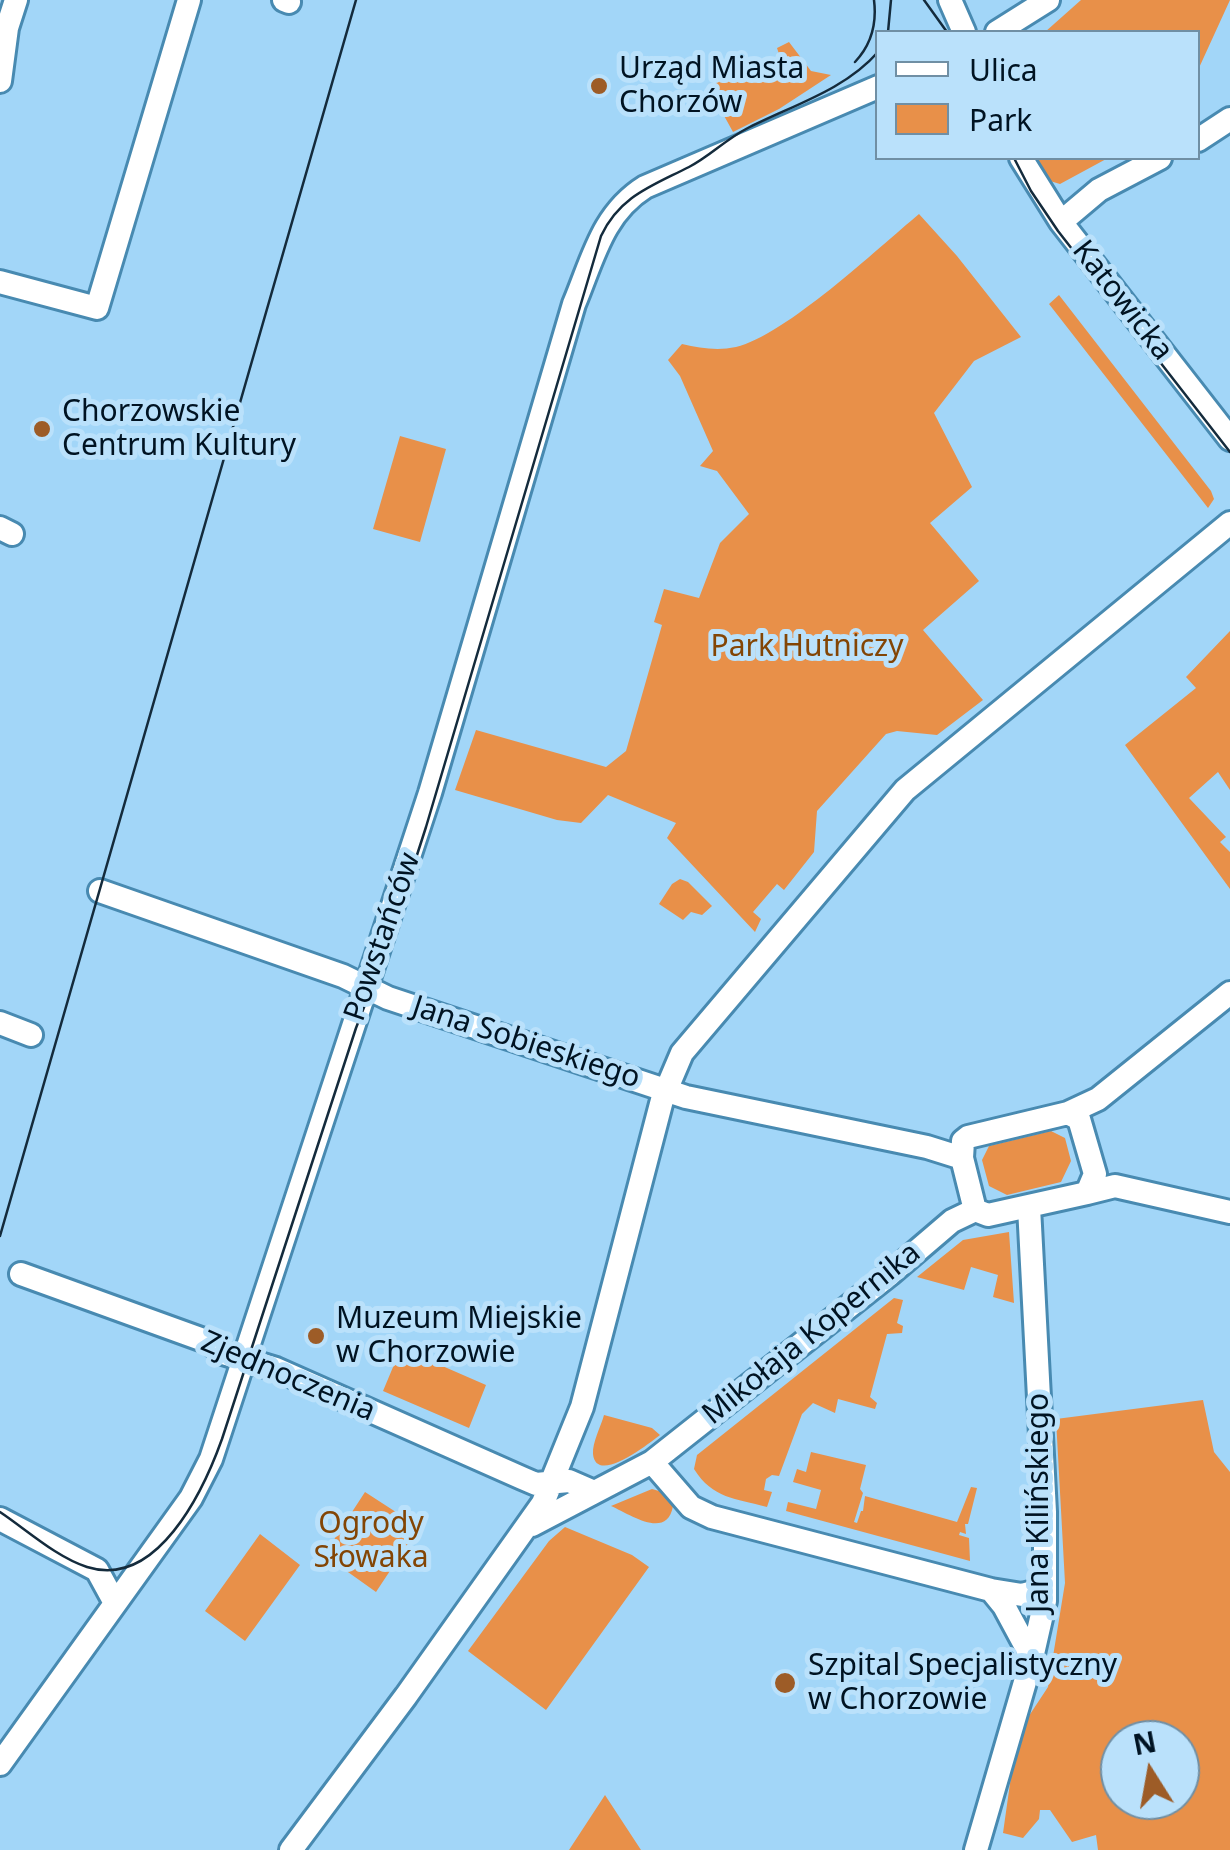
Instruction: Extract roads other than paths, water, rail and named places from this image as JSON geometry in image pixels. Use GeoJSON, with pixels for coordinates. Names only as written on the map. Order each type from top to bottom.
{"type":"FeatureCollection","features":[{"type":"Feature","properties":{"kind":"street"},"geometry":{"type":"LineString","coordinates":[[0,81],[4,21],[16,0]]}},
{"type":"Feature","properties":{"kind":"street"},"geometry":{"type":"LineString","coordinates":[[0,282],[97,308],[188,0]]}},
{"type":"Feature","properties":{"kind":"street"},"geometry":{"type":"LineString","coordinates":[[950,0],[963,30]]}},
{"type":"Feature","properties":{"kind":"street"},"geometry":{"type":"LineString","coordinates":[[1001,30],[1048,0]]}},
{"type":"Feature","properties":{"kind":"street","name":"Powstańców"},"geometry":{"type":"LineString","coordinates":[[0,1764],[203,1477],[451,727],[574,304],[600,236],[623,203],[645,187],[875,88]]}},
{"type":"Feature","properties":{"kind":"street"},"geometry":{"type":"LineString","coordinates":[[1200,139],[1230,120]]}},
{"type":"Feature","properties":{"kind":"street","name":"Katowicka"},"geometry":{"type":"LineString","coordinates":[[1023,160],[1061,222],[1230,439]]}},
{"type":"Feature","properties":{"kind":"street"},"geometry":{"type":"LineString","coordinates":[[1061,222],[1100,190],[1156,160]]}},
{"type":"Feature","properties":{"kind":"street"},"geometry":{"type":"LineString","coordinates":[[291,1850],[528,1527],[552,1484],[582,1407],[665,1090],[688,1045],[899,796],[969,735],[992,721],[1225,536]]}},
{"type":"Feature","properties":{"kind":"street","name":"Jana Sobieskiego"},"geometry":{"type":"LineString","coordinates":[[100,890],[367,986],[398,1001],[665,1090],[962,1158]]}},
{"type":"Feature","properties":{"kind":"street"},"geometry":{"type":"LineString","coordinates":[[1230,993],[1098,1099],[1068,1113],[968,1137],[960,1146],[975,1210],[988,1215],[1115,1186],[1230,1212]]}},
{"type":"Feature","properties":{"kind":"street"},"geometry":{"type":"LineString","coordinates":[[0,1024],[31,1035]]}},
{"type":"Feature","properties":{"kind":"street"},"geometry":{"type":"LineString","coordinates":[[1068,1113],[1079,1119],[1095,1174],[1087,1193]]}},
{"type":"Feature","properties":{"kind":"street","name":"Jana Kilińskiego"},"geometry":{"type":"LineString","coordinates":[[976,1850],[1032,1658],[1046,1589],[1028,1207]]}},
{"type":"Feature","properties":{"kind":"street","name":"Mikołaja Kopernika"},"geometry":{"type":"LineString","coordinates":[[528,1527],[652,1462],[952,1221],[975,1210]]}},
{"type":"Feature","properties":{"kind":"street","name":"Zjednoczenia"},"geometry":{"type":"LineString","coordinates":[[21,1274],[276,1368],[536,1484],[569,1481],[592,1491]]}},
{"type":"Feature","properties":{"kind":"street"},"geometry":{"type":"LineString","coordinates":[[652,1462],[687,1503],[701,1513],[991,1590],[1026,1595],[1046,1589]]}},
{"type":"Feature","properties":{"kind":"street"},"geometry":{"type":"LineString","coordinates":[[0,1519],[97,1570],[118,1569],[148,1557]]}},
{"type":"Feature","properties":{"kind":"street"},"geometry":{"type":"LineString","coordinates":[[97,1570],[115,1603]]}},
{"type":"Feature","properties":{"kind":"street"},"geometry":{"type":"LineString","coordinates":[[991,1590],[1032,1658]]}},
{"type":"Feature","properties":{"kind":"tram line"},"geometry":{"type":"LineString","coordinates":[[0,1236],[356,0]]}},
{"type":"Feature","properties":{"kind":"tram line"},"geometry":{"type":"LineString","coordinates":[[855,62],[872,33],[874,0]]}},
{"type":"Feature","properties":{"kind":"tram line"},"geometry":{"type":"LineString","coordinates":[[888,30],[891,0]]}},
{"type":"Feature","properties":{"kind":"tram line"},"geometry":{"type":"LineString","coordinates":[[924,0],[946,30]]}},
{"type":"Feature","properties":{"kind":"tram line"},"geometry":{"type":"LineString","coordinates":[[0,1512],[64,1557],[87,1567],[112,1570],[135,1564],[155,1550],[189,1509],[222,1439],[356,1028],[388,945],[601,236],[618,211],[638,194],[696,163],[746,129],[833,87],[875,55]]}},
{"type":"Feature","properties":{"kind":"tram line"},"geometry":{"type":"LineString","coordinates":[[1015,160],[1058,231],[1230,452]]}},
{"type":"Feature","properties":{"kind":"place","name":"Urząd Miasta Chorzów"},"geometry":{"type":"Point","coordinates":[599,86]}},
{"type":"Feature","properties":{"kind":"place","name":"Chorzowskie Centrum Kultury"},"geometry":{"type":"Point","coordinates":[42,429]}},
{"type":"Feature","properties":{"kind":"place","name":"Muzeum Miejskie w Chorzowie"},"geometry":{"type":"Point","coordinates":[316,1336]}},
{"type":"Feature","properties":{"kind":"place","name":"Szpital Specjalistyczny w Chorzowie"},"geometry":{"type":"Point","coordinates":[785,1683]}},
{"type":"Feature","properties":{"kind":"park label","name":"Park Hutniczy"},"geometry":{"type":"Point","coordinates":[807,647]}},
{"type":"Feature","properties":{"kind":"park label","name":"Ogrody Słowaka"},"geometry":{"type":"Point","coordinates":[371,1541]}}]}
